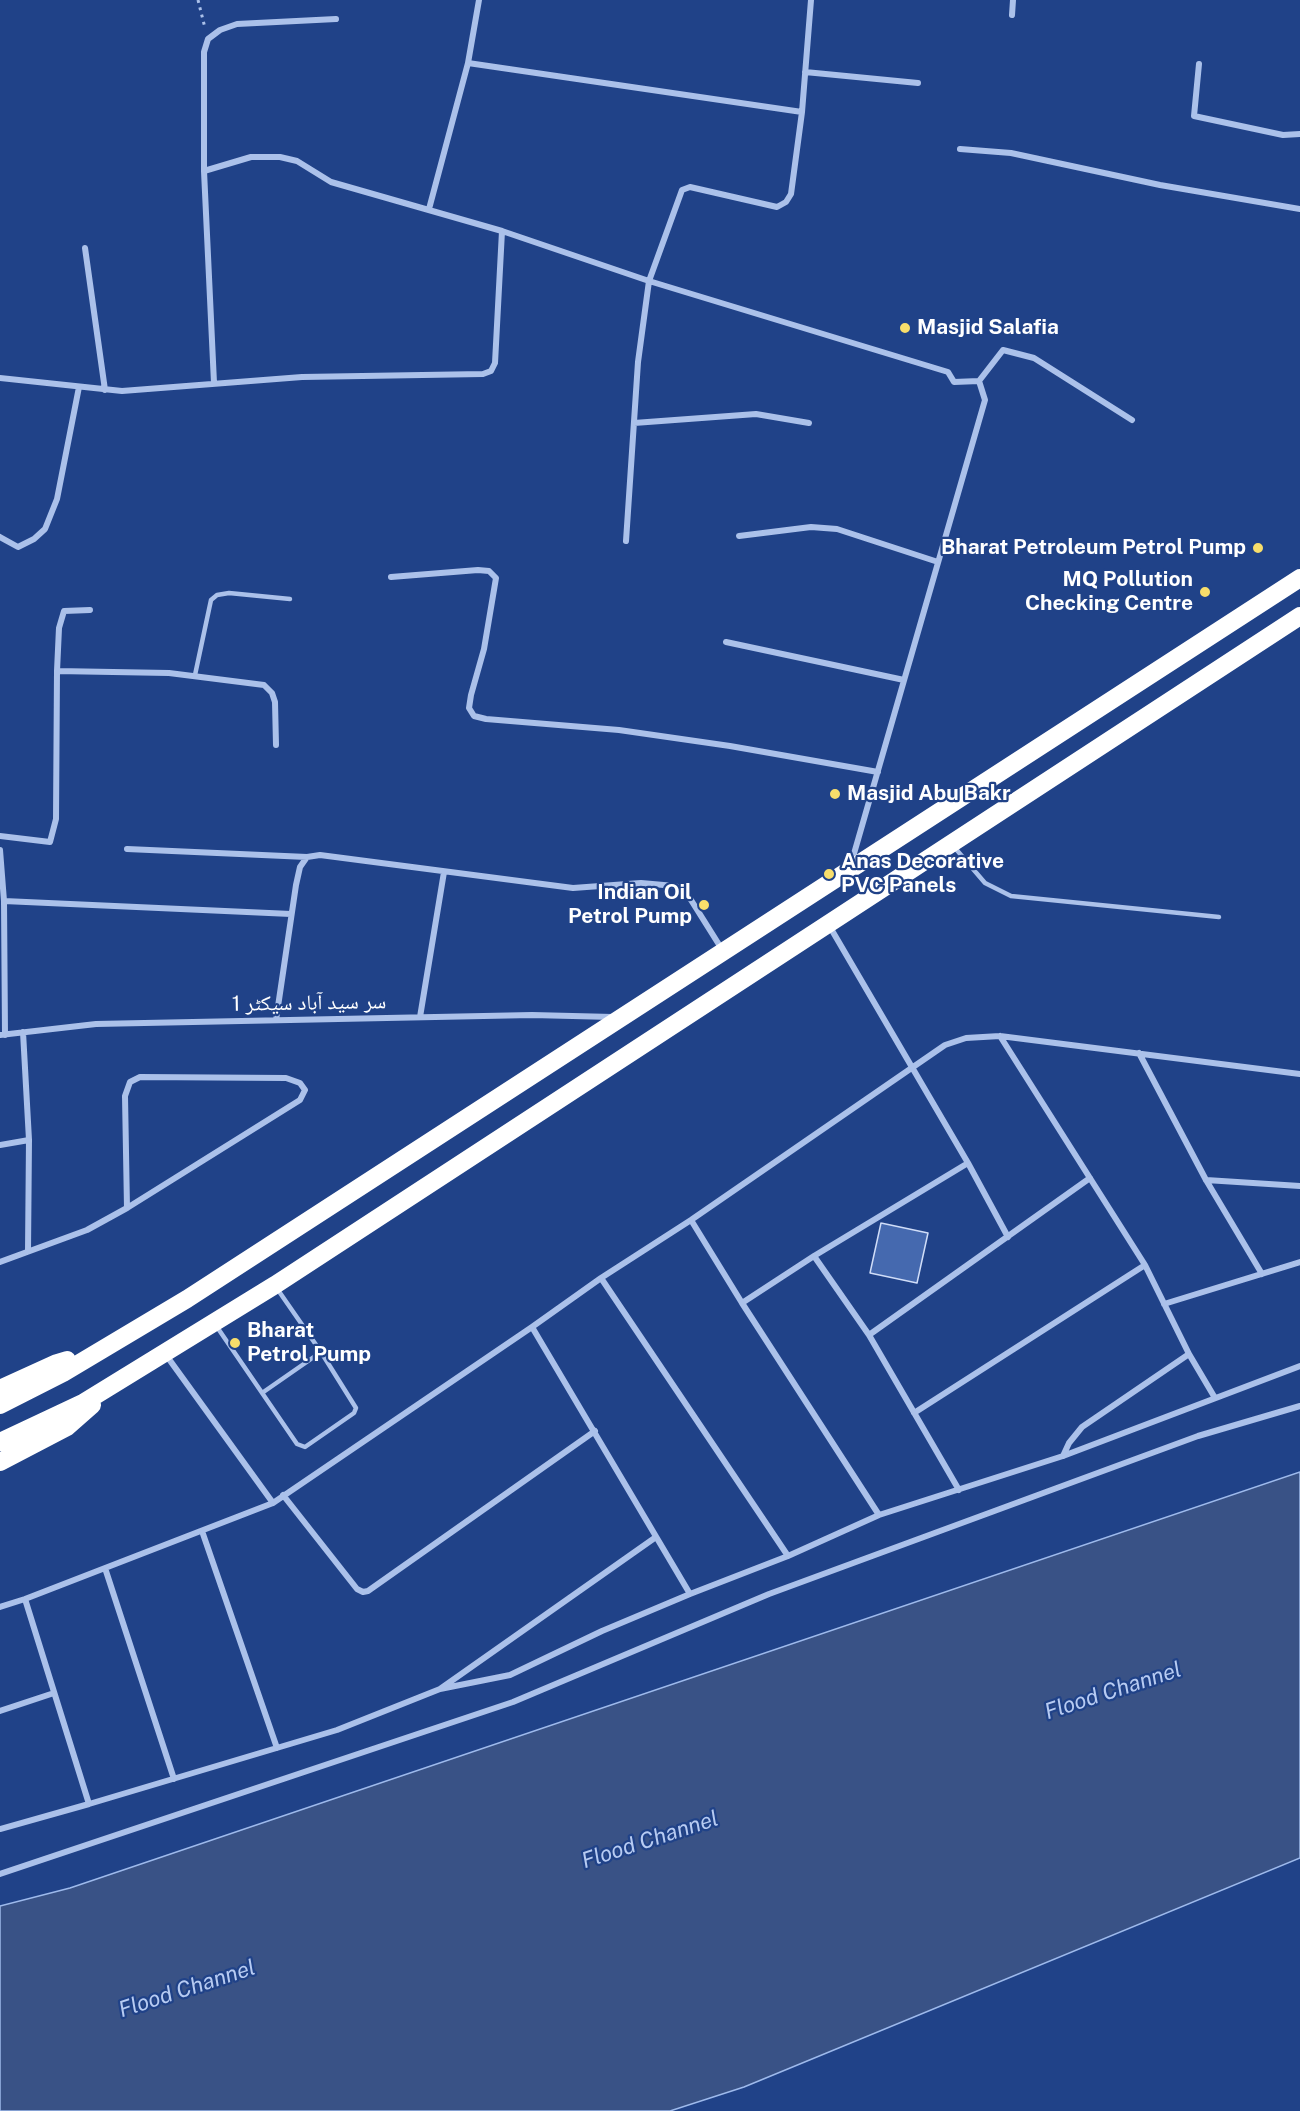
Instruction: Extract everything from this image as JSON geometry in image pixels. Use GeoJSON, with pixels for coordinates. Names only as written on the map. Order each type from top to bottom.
{"type":"FeatureCollection","features":[{"type":"Feature","properties":{"kind":"highway"},"geometry":{"type":"LineString","coordinates":[[0,1405],[63,1373],[188,1299],[619,1017],[724,953],[1300,578]]}},
{"type":"Feature","properties":{"kind":"highway"},"geometry":{"type":"LineString","coordinates":[[0,1442],[83,1403],[275,1285],[1300,616]]}},
{"type":"Feature","properties":{"kind":"highway"},"geometry":{"type":"LineString","coordinates":[[0,1389],[57,1363],[100,1352]]}},
{"type":"Feature","properties":{"kind":"highway"},"geometry":{"type":"LineString","coordinates":[[0,1462],[68,1427],[118,1381]]}},
{"type":"Feature","properties":{"kind":"street"},"geometry":{"type":"LineString","coordinates":[[429,209],[468,63],[479,0]]}},
{"type":"Feature","properties":{"kind":"street"},"geometry":{"type":"LineString","coordinates":[[626,542],[638,362],[649,281],[682,190],[690,187],[777,207],[786,202],[791,194],[802,112],[811,0]]}},
{"type":"Feature","properties":{"kind":"street"},"geometry":{"type":"LineString","coordinates":[[1012,15],[1013,0]]}},
{"type":"Feature","properties":{"kind":"street"},"geometry":{"type":"LineString","coordinates":[[214,383],[204,171],[204,52],[208,39],[220,30],[237,24],[336,19]]}},
{"type":"Feature","properties":{"kind":"street"},"geometry":{"type":"LineString","coordinates":[[468,63],[802,112]]}},
{"type":"Feature","properties":{"kind":"street"},"geometry":{"type":"LineString","coordinates":[[1199,64],[1194,116],[1282,135],[1300,134]]}},
{"type":"Feature","properties":{"kind":"street"},"geometry":{"type":"LineString","coordinates":[[805,72],[918,83]]}},
{"type":"Feature","properties":{"kind":"street"},"geometry":{"type":"LineString","coordinates":[[960,149],[1011,153],[1160,185],[1300,209]]}},
{"type":"Feature","properties":{"kind":"street"},"geometry":{"type":"LineString","coordinates":[[204,171],[251,156],[280,157],[297,161],[331,182],[502,231],[649,281],[948,372],[954,382],[979,381],[1003,350],[1034,358],[1132,420]]}},
{"type":"Feature","properties":{"kind":"street"},"geometry":{"type":"LineString","coordinates":[[0,378],[122,391],[302,378],[483,374],[490,371],[495,363],[502,231]]}},
{"type":"Feature","properties":{"kind":"street"},"geometry":{"type":"LineString","coordinates":[[86,248],[105,390]]}},
{"type":"Feature","properties":{"kind":"street"},"geometry":{"type":"LineString","coordinates":[[849,871],[985,400],[979,381]]}},
{"type":"Feature","properties":{"kind":"street"},"geometry":{"type":"LineString","coordinates":[[0,537],[18,547],[45,530],[57,499],[80,387]]}},
{"type":"Feature","properties":{"kind":"street"},"geometry":{"type":"LineString","coordinates":[[634,423],[756,414],[809,423]]}},
{"type":"Feature","properties":{"kind":"street"},"geometry":{"type":"LineString","coordinates":[[739,536],[811,527],[837,529],[938,562]]}},
{"type":"Feature","properties":{"kind":"street"},"geometry":{"type":"LineString","coordinates":[[391,577],[478,570],[489,571],[496,578],[484,649],[471,695],[469,708],[474,716],[630,732],[730,746],[878,772]]}},
{"type":"Feature","properties":{"kind":"street"},"geometry":{"type":"LineString","coordinates":[[0,836],[50,842],[56,819],[59,628],[64,611],[90,610]]}},
{"type":"Feature","properties":{"kind":"street"},"geometry":{"type":"LineString","coordinates":[[726,642],[904,680]]}},
{"type":"Feature","properties":{"kind":"street"},"geometry":{"type":"LineString","coordinates":[[57,671],[169,673],[264,685],[272,693],[275,702],[276,745]]}},
{"type":"Feature","properties":{"kind":"street"},"geometry":{"type":"LineString","coordinates":[[127,849],[307,857],[320,855],[573,888],[641,883],[675,886],[686,892],[724,953]]}},
{"type":"Feature","properties":{"kind":"street"},"geometry":{"type":"LineString","coordinates":[[0,850],[4,902],[2,1035]]}},
{"type":"Feature","properties":{"kind":"street"},"geometry":{"type":"LineString","coordinates":[[276,1020],[291,914],[300,867],[307,857]]}},
{"type":"Feature","properties":{"kind":"street"},"geometry":{"type":"LineString","coordinates":[[420,1017],[444,872]]}},
{"type":"Feature","properties":{"kind":"street"},"geometry":{"type":"LineString","coordinates":[[4,902],[291,914]]}},
{"type":"Feature","properties":{"kind":"street"},"geometry":{"type":"LineString","coordinates":[[829,924],[968,1163],[1008,1237]]}},
{"type":"Feature","properties":{"kind":"street","name":"سر سید آباد سیکٹر 1"},"geometry":{"type":"LineString","coordinates":[[2,1035],[96,1024],[532,1015],[619,1017]]}},
{"type":"Feature","properties":{"kind":"street"},"geometry":{"type":"LineString","coordinates":[[22,1032],[29,1140],[28,1251]]}},
{"type":"Feature","properties":{"kind":"street"},"geometry":{"type":"LineString","coordinates":[[1000,1036],[1145,1264],[1189,1354],[1215,1398]]}},
{"type":"Feature","properties":{"kind":"street"},"geometry":{"type":"LineString","coordinates":[[0,1607],[202,1532],[273,1503],[945,1045],[966,1038],[1000,1036],[1300,1074]]}},
{"type":"Feature","properties":{"kind":"street"},"geometry":{"type":"LineString","coordinates":[[1138,1053],[1206,1180],[1262,1274]]}},
{"type":"Feature","properties":{"kind":"street"},"geometry":{"type":"LineString","coordinates":[[0,1262],[87,1230],[127,1208],[300,1100],[305,1090],[300,1083],[286,1078],[140,1077],[130,1082],[125,1096],[127,1208]]}},
{"type":"Feature","properties":{"kind":"street"},"geometry":{"type":"LineString","coordinates":[[0,1145],[29,1140]]}},
{"type":"Feature","properties":{"kind":"street"},"geometry":{"type":"LineString","coordinates":[[742,1303],[814,1256],[968,1163]]}},
{"type":"Feature","properties":{"kind":"street"},"geometry":{"type":"LineString","coordinates":[[869,1335],[1090,1179]]}},
{"type":"Feature","properties":{"kind":"street"},"geometry":{"type":"LineString","coordinates":[[1206,1180],[1300,1185]]}},
{"type":"Feature","properties":{"kind":"street"},"geometry":{"type":"LineString","coordinates":[[691,1220],[879,1515]]}},
{"type":"Feature","properties":{"kind":"street"},"geometry":{"type":"LineString","coordinates":[[814,1256],[869,1335],[959,1490]]}},
{"type":"Feature","properties":{"kind":"street"},"geometry":{"type":"LineString","coordinates":[[1164,1304],[1300,1262]]}},
{"type":"Feature","properties":{"kind":"street"},"geometry":{"type":"LineString","coordinates":[[914,1413],[1145,1264]]}},
{"type":"Feature","properties":{"kind":"street"},"geometry":{"type":"LineString","coordinates":[[601,1278],[788,1556]]}},
{"type":"Feature","properties":{"kind":"street"},"geometry":{"type":"LineString","coordinates":[[532,1327],[690,1594]]}},
{"type":"Feature","properties":{"kind":"street"},"geometry":{"type":"LineString","coordinates":[[165,1353],[273,1503]]}},
{"type":"Feature","properties":{"kind":"street"},"geometry":{"type":"LineString","coordinates":[[1063,1456],[1069,1443],[1082,1427],[1189,1354]]}},
{"type":"Feature","properties":{"kind":"street"},"geometry":{"type":"LineString","coordinates":[[0,1829],[337,1730],[440,1689],[510,1675],[602,1631],[788,1556],[879,1515],[1063,1456],[1300,1366]]}},
{"type":"Feature","properties":{"kind":"street"},"geometry":{"type":"LineString","coordinates":[[0,1874],[513,1702],[769,1594],[1198,1436],[1300,1406]]}},
{"type":"Feature","properties":{"kind":"street"},"geometry":{"type":"LineString","coordinates":[[283,1495],[357,1589],[363,1592],[369,1591],[595,1431]]}},
{"type":"Feature","properties":{"kind":"street"},"geometry":{"type":"LineString","coordinates":[[202,1532],[277,1748]]}},
{"type":"Feature","properties":{"kind":"street"},"geometry":{"type":"LineString","coordinates":[[440,1689],[656,1537]]}},
{"type":"Feature","properties":{"kind":"street"},"geometry":{"type":"LineString","coordinates":[[105,1568],[174,1779]]}},
{"type":"Feature","properties":{"kind":"street"},"geometry":{"type":"LineString","coordinates":[[25,1599],[89,1804]]}},
{"type":"Feature","properties":{"kind":"street"},"geometry":{"type":"LineString","coordinates":[[0,1711],[54,1693]]}},
{"type":"Feature","properties":{"kind":"lane"},"geometry":{"type":"LineString","coordinates":[[195,675],[210,600],[217,595],[229,592],[290,599]]}},
{"type":"Feature","properties":{"kind":"lane"},"geometry":{"type":"LineString","coordinates":[[951,843],[985,883],[1011,896],[1219,917]]}},
{"type":"Feature","properties":{"kind":"lane"},"geometry":{"type":"LineString","coordinates":[[214,1322],[297,1444],[305,1447],[354,1413],[356,1408],[275,1285]]}},
{"type":"Feature","properties":{"kind":"lane"},"geometry":{"type":"LineString","coordinates":[[262,1393],[321,1352]]}},
{"type":"Feature","properties":{"kind":"path"},"geometry":{"type":"LineString","coordinates":[[198,0],[208,39]]}},
{"type":"Feature","properties":{"kind":"water","name":"Flood Channel"},"geometry":{"type":"Polygon","coordinates":[[[1300,1472],[1300,1858],[744,2087],[670,2111],[0,2111],[0,1906],[70,1888],[1300,1472]]]}},
{"type":"Feature","properties":{"kind":"building"},"geometry":{"type":"Polygon","coordinates":[[[881,1223],[928,1233],[917,1283],[870,1273],[881,1223]]]}},
{"type":"Feature","properties":{"kind":"place","name":"Masjid Salafia"},"geometry":{"type":"Point","coordinates":[905,328]}},
{"type":"Feature","properties":{"kind":"place","name":"Bharat Petroleum Petrol Pump"},"geometry":{"type":"Point","coordinates":[1258,548]}},
{"type":"Feature","properties":{"kind":"place","name":"MQ Pollution Checking Centre"},"geometry":{"type":"Point","coordinates":[1205,592]}},
{"type":"Feature","properties":{"kind":"place","name":"Masjid Abu Bakr"},"geometry":{"type":"Point","coordinates":[835,794]}},
{"type":"Feature","properties":{"kind":"place","name":"Anas Decorative PVC Panels"},"geometry":{"type":"Point","coordinates":[829,874]}},
{"type":"Feature","properties":{"kind":"place","name":"Indian Oil Petrol Pump"},"geometry":{"type":"Point","coordinates":[704,905]}},
{"type":"Feature","properties":{"kind":"place","name":"Bharat Petrol Pump"},"geometry":{"type":"Point","coordinates":[235,1343]}}]}
